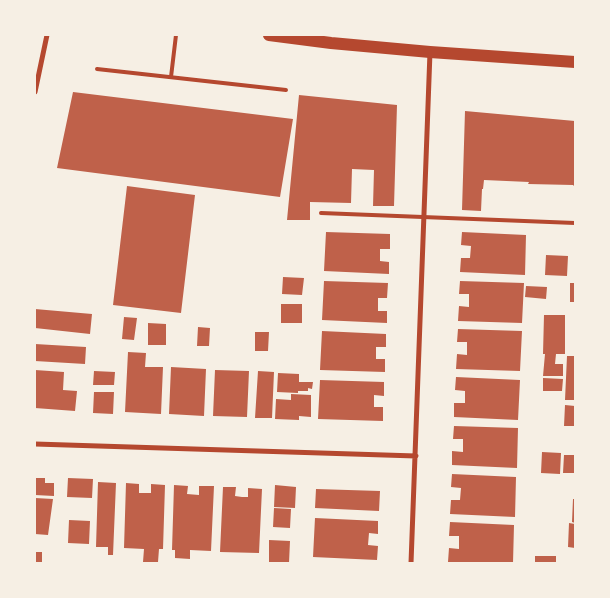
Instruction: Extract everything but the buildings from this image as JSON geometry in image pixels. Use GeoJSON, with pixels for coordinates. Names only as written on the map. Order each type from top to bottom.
{"type":"FeatureCollection","features":[{"type":"Feature","properties":{"kind":"main road"},"geometry":{"type":"LineString","coordinates":[[269,35],[328,39],[430,52],[575,62]]}},
{"type":"Feature","properties":{"kind":"street"},"geometry":{"type":"LineString","coordinates":[[35,92],[47,35]]}},
{"type":"Feature","properties":{"kind":"street"},"geometry":{"type":"LineString","coordinates":[[411,563],[430,52]]}},
{"type":"Feature","properties":{"kind":"street"},"geometry":{"type":"LineString","coordinates":[[35,444],[416,456]]}},
{"type":"Feature","properties":{"kind":"lane"},"geometry":{"type":"LineString","coordinates":[[171,77],[176,35]]}},
{"type":"Feature","properties":{"kind":"lane"},"geometry":{"type":"LineString","coordinates":[[97,69],[286,90]]}},
{"type":"Feature","properties":{"kind":"lane"},"geometry":{"type":"LineString","coordinates":[[321,214],[575,223]]}}]}
